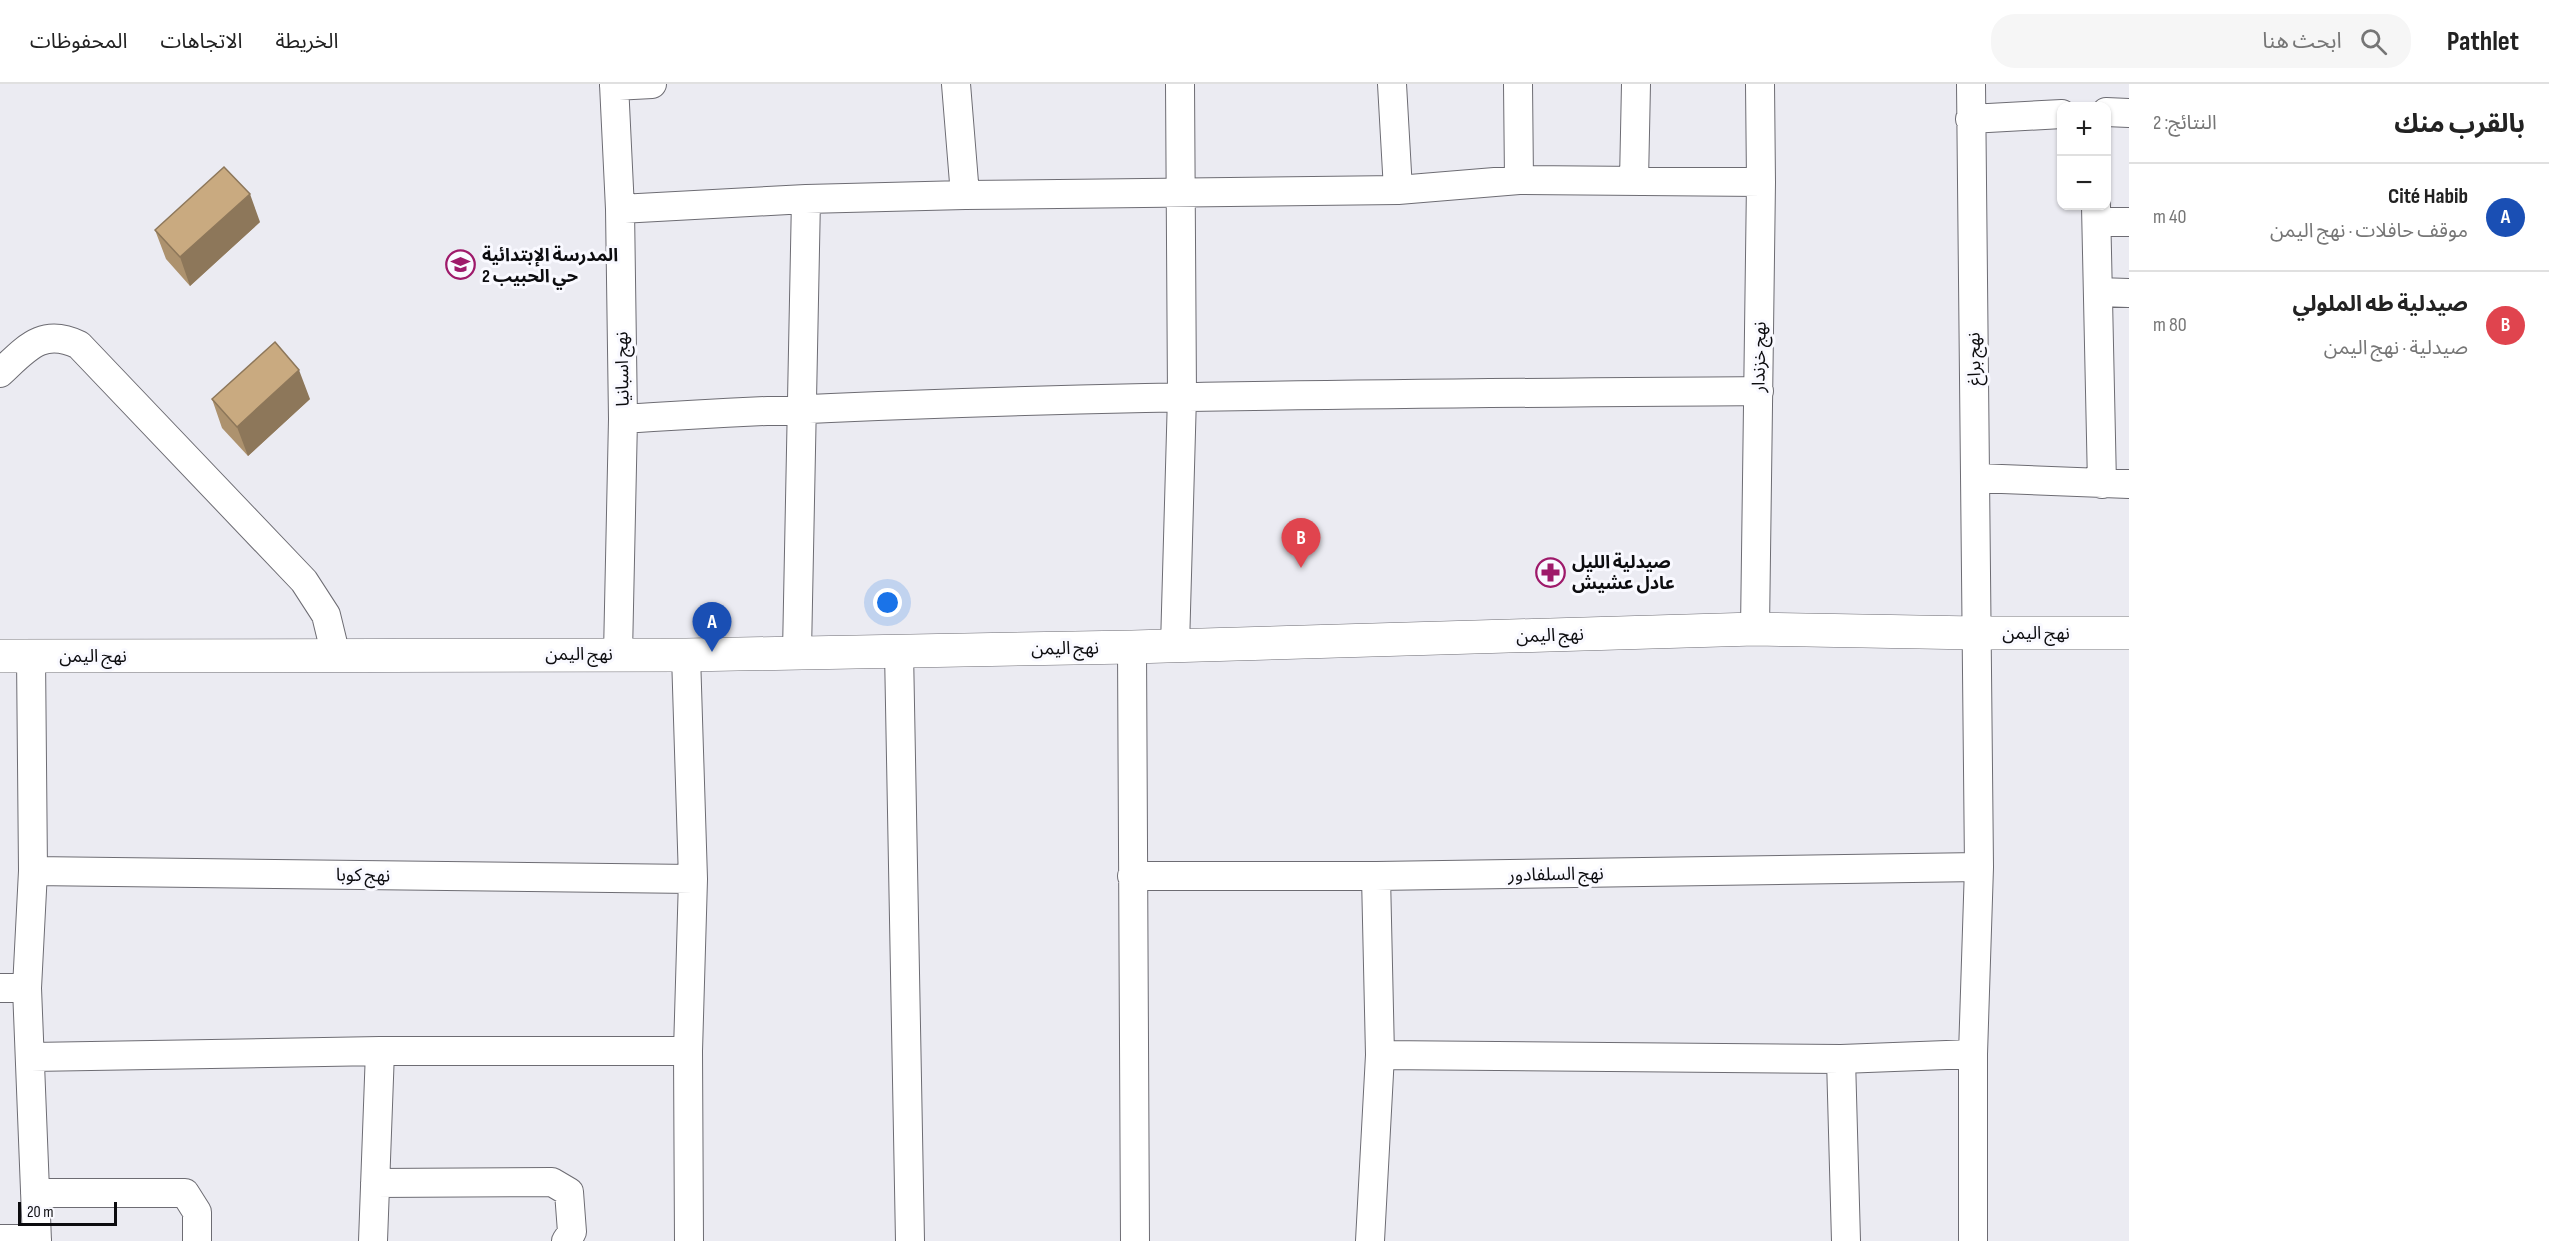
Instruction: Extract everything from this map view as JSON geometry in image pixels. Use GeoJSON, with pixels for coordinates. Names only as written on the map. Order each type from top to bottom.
{"type":"FeatureCollection","features":[{"type":"Feature","properties":{"kind":"main road","name":"نهج اليمن"},"geometry":{"type":"LineString","coordinates":[[16,656],[686,655],[1174,646],[1755,629],[2129,633]]}},
{"type":"Feature","properties":{"kind":"street"},"geometry":{"type":"LineString","coordinates":[[614,85],[652,84]]}},
{"type":"Feature","properties":{"kind":"street"},"geometry":{"type":"LineString","coordinates":[[956,84],[965,195]]}},
{"type":"Feature","properties":{"kind":"street"},"geometry":{"type":"LineString","coordinates":[[1174,646],[1182,396],[1180,84]]}},
{"type":"Feature","properties":{"kind":"street"},"geometry":{"type":"LineString","coordinates":[[1392,84],[1398,190]]}},
{"type":"Feature","properties":{"kind":"street"},"geometry":{"type":"LineString","coordinates":[[1518,84],[1519,180]]}},
{"type":"Feature","properties":{"kind":"street"},"geometry":{"type":"LineString","coordinates":[[1634,181],[1636,84]]}},
{"type":"Feature","properties":{"kind":"street","name":"نهج خزندار"},"geometry":{"type":"LineString","coordinates":[[1755,629],[1761,183],[1760,84]]}},
{"type":"Feature","properties":{"kind":"street","name":"نهج براغ"},"geometry":{"type":"LineString","coordinates":[[1971,84],[1979,867],[1973,1054],[1973,1241]]}},
{"type":"Feature","properties":{"kind":"street","name":"نهج اسبانيا"},"geometry":{"type":"LineString","coordinates":[[614,85],[620,209],[623,418],[618,654]]}},
{"type":"Feature","properties":{"kind":"street"},"geometry":{"type":"LineString","coordinates":[[2111,112],[2129,113]]}},
{"type":"Feature","properties":{"kind":"street"},"geometry":{"type":"LineString","coordinates":[[1970,119],[2057,114]]}},
{"type":"Feature","properties":{"kind":"street"},"geometry":{"type":"LineString","coordinates":[[620,209],[806,199],[965,195],[1398,190],[1519,180],[1761,183]]}},
{"type":"Feature","properties":{"kind":"street"},"geometry":{"type":"LineString","coordinates":[[797,652],[806,199]]}},
{"type":"Feature","properties":{"kind":"street"},"geometry":{"type":"LineString","coordinates":[[1976,478],[2116,484],[2098,292],[2096,214],[2129,222]]}},
{"type":"Feature","properties":{"kind":"street"},"geometry":{"type":"LineString","coordinates":[[2098,292],[2129,293]]}},
{"type":"Feature","properties":{"kind":"street"},"geometry":{"type":"LineString","coordinates":[[0,373],[34,342],[45,338],[57,337],[79,345],[304,581],[326,615],[333,635],[336,656]]}},
{"type":"Feature","properties":{"kind":"street"},"geometry":{"type":"LineString","coordinates":[[623,418],[802,408],[1182,396],[1759,391]]}},
{"type":"Feature","properties":{"kind":"street"},"geometry":{"type":"LineString","coordinates":[[1132,647],[1135,1241]]}},
{"type":"Feature","properties":{"kind":"street"},"geometry":{"type":"LineString","coordinates":[[899,651],[910,1241]]}},
{"type":"Feature","properties":{"kind":"street"},"geometry":{"type":"LineString","coordinates":[[686,655],[693,879],[688,1051],[689,1241]]}},
{"type":"Feature","properties":{"kind":"street"},"geometry":{"type":"LineString","coordinates":[[0,1239],[37,1240],[31,1057],[14,988],[33,871],[16,656]]}},
{"type":"Feature","properties":{"kind":"street","name":"نهج السلفادور"},"geometry":{"type":"LineString","coordinates":[[1132,876],[1377,876],[1979,867]]}},
{"type":"Feature","properties":{"kind":"street","name":"نهج كوبا"},"geometry":{"type":"LineString","coordinates":[[33,871],[693,879]]}},
{"type":"Feature","properties":{"kind":"street"},"geometry":{"type":"LineString","coordinates":[[1370,1241],[1380,1055],[1377,876]]}},
{"type":"Feature","properties":{"kind":"street"},"geometry":{"type":"LineString","coordinates":[[31,1057],[380,1051],[688,1051]]}},
{"type":"Feature","properties":{"kind":"street"},"geometry":{"type":"LineString","coordinates":[[373,1241],[380,1051]]}},
{"type":"Feature","properties":{"kind":"street"},"geometry":{"type":"LineString","coordinates":[[1380,1055],[1841,1059],[1973,1054]]}},
{"type":"Feature","properties":{"kind":"street"},"geometry":{"type":"LineString","coordinates":[[1841,1059],[1846,1241]]}},
{"type":"Feature","properties":{"kind":"street"},"geometry":{"type":"LineString","coordinates":[[375,1182],[552,1182],[569,1191],[572,1232],[566,1241]]}},
{"type":"Feature","properties":{"kind":"street"},"geometry":{"type":"LineString","coordinates":[[35,1193],[185,1193],[197,1212],[197,1241]]}},
{"type":"Feature","properties":{"kind":"building"},"geometry":{"type":"Polygon","coordinates":[[[224,167],[250,194],[180,257],[155,230],[224,167]]]}},
{"type":"Feature","properties":{"kind":"building"},"geometry":{"type":"Polygon","coordinates":[[[275,342],[299,370],[237,427],[212,399],[275,342]]]}},
{"type":"Feature","properties":{"kind":"place","name":"المدرسة الإبتدائية حي الحبيب 2"},"geometry":{"type":"Point","coordinates":[461,265]}},
{"type":"Feature","properties":{"kind":"place","name":"صيدلية طه الملولي"},"geometry":{"type":"Point","coordinates":[1301,568]}},
{"type":"Feature","properties":{"kind":"place","name":"صيدلية الليل عادل عشيش"},"geometry":{"type":"Point","coordinates":[1551,572]}},
{"type":"Feature","properties":{"kind":"place","name":"Cité Habib"},"geometry":{"type":"Point","coordinates":[712,652]}}]}
